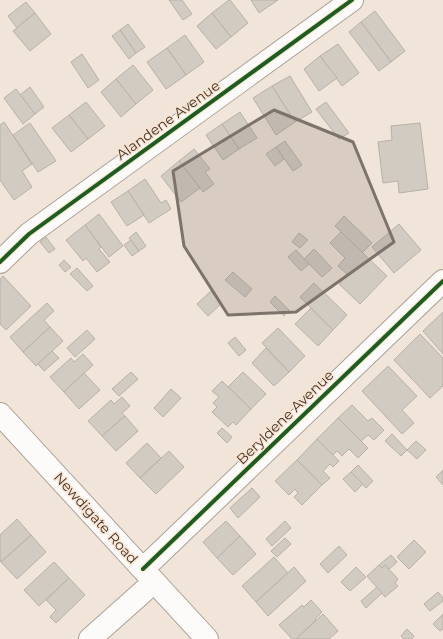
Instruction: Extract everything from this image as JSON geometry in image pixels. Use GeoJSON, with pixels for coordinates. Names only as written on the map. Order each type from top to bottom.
{"type":"FeatureCollection","features":[{"type":"Feature","properties":{"kind":"street","name":"Alandene Avenue"},"geometry":{"type":"LineString","coordinates":[[0,262],[29,234],[352,0]]}},
{"type":"Feature","properties":{"kind":"street","name":"Beryldene Avenue"},"geometry":{"type":"LineString","coordinates":[[90,639],[148,575],[443,281]]}},
{"type":"Feature","properties":{"kind":"street","name":"Newdigate Road"},"geometry":{"type":"LineString","coordinates":[[0,414],[207,639]]}},
{"type":"Feature","properties":{"kind":"highlighted area"},"geometry":{"type":"Polygon","coordinates":[[[274,110],[353,142],[394,242],[296,312],[228,315],[184,246],[173,171],[274,110]]]}},
{"type":"Feature","properties":{"kind":"building"},"geometry":{"type":"Polygon","coordinates":[[[169,0],[182,0],[192,14],[183,20],[169,0]]]}},
{"type":"Feature","properties":{"kind":"building"},"geometry":{"type":"Polygon","coordinates":[[[229,0],[248,23],[231,37],[212,13],[229,0]]]}},
{"type":"Feature","properties":{"kind":"building"},"geometry":{"type":"Polygon","coordinates":[[[251,0],[278,0],[259,13],[251,0]]]}},
{"type":"Feature","properties":{"kind":"building"},"geometry":{"type":"Polygon","coordinates":[[[26,2],[35,13],[17,28],[8,16],[26,2]]]}},
{"type":"Feature","properties":{"kind":"building"},"geometry":{"type":"Polygon","coordinates":[[[375,11],[405,51],[391,62],[361,22],[375,11]]]}},
{"type":"Feature","properties":{"kind":"building"},"geometry":{"type":"Polygon","coordinates":[[[35,13],[51,34],[30,51],[13,31],[35,13]]]}},
{"type":"Feature","properties":{"kind":"building"},"geometry":{"type":"Polygon","coordinates":[[[212,13],[231,37],[216,49],[197,26],[212,13]]]}},
{"type":"Feature","properties":{"kind":"building"},"geometry":{"type":"Polygon","coordinates":[[[361,22],[391,62],[379,71],[349,32],[361,22]]]}},
{"type":"Feature","properties":{"kind":"building"},"geometry":{"type":"Polygon","coordinates":[[[128,24],[145,47],[136,53],[120,30],[128,24]]]}},
{"type":"Feature","properties":{"kind":"building"},"geometry":{"type":"Polygon","coordinates":[[[120,30],[136,53],[129,59],[112,36],[120,30]]]}},
{"type":"Feature","properties":{"kind":"building"},"geometry":{"type":"Polygon","coordinates":[[[185,35],[204,62],[186,75],[167,48],[185,35]]]}},
{"type":"Feature","properties":{"kind":"building"},"geometry":{"type":"Polygon","coordinates":[[[338,44],[359,73],[342,86],[320,56],[338,44]]]}},
{"type":"Feature","properties":{"kind":"building"},"geometry":{"type":"Polygon","coordinates":[[[167,48],[186,75],[166,89],[147,62],[167,48]]]}},
{"type":"Feature","properties":{"kind":"building"},"geometry":{"type":"Polygon","coordinates":[[[82,54],[99,80],[88,88],[71,62],[82,54]]]}},
{"type":"Feature","properties":{"kind":"building"},"geometry":{"type":"Polygon","coordinates":[[[320,56],[337,78],[319,91],[304,69],[320,56]]]}},
{"type":"Feature","properties":{"kind":"building"},"geometry":{"type":"Polygon","coordinates":[[[133,65],[153,90],[136,104],[116,79],[133,65]]]}},
{"type":"Feature","properties":{"kind":"building"},"geometry":{"type":"Polygon","coordinates":[[[290,76],[312,112],[295,122],[272,86],[290,76]]]}},
{"type":"Feature","properties":{"kind":"building"},"geometry":{"type":"Polygon","coordinates":[[[116,79],[136,104],[121,117],[101,92],[116,79]]]}},
{"type":"Feature","properties":{"kind":"building"},"geometry":{"type":"Polygon","coordinates":[[[272,86],[295,122],[276,135],[253,98],[272,86]]]}},
{"type":"Feature","properties":{"kind":"building"},"geometry":{"type":"Polygon","coordinates":[[[30,87],[44,107],[35,114],[20,95],[30,87]]]}},
{"type":"Feature","properties":{"kind":"building"},"geometry":{"type":"Polygon","coordinates":[[[16,89],[35,114],[23,124],[4,98],[16,89]]]}},
{"type":"Feature","properties":{"kind":"building"},"geometry":{"type":"Polygon","coordinates":[[[86,102],[105,126],[88,139],[69,115],[86,102]]]}},
{"type":"Feature","properties":{"kind":"building"},"geometry":{"type":"Polygon","coordinates":[[[326,102],[349,133],[339,139],[316,109],[326,102]]]}},
{"type":"Feature","properties":{"kind":"building"},"geometry":{"type":"Polygon","coordinates":[[[240,112],[257,138],[239,149],[222,124],[240,112]]]}},
{"type":"Feature","properties":{"kind":"building"},"geometry":{"type":"Polygon","coordinates":[[[69,115],[88,139],[71,152],[52,128],[69,115]]]}},
{"type":"Feature","properties":{"kind":"building"},"geometry":{"type":"Polygon","coordinates":[[[4,122],[32,164],[22,171],[32,187],[14,200],[0,180],[0,125],[4,122]]]}},
{"type":"Feature","properties":{"kind":"building"},"geometry":{"type":"Polygon","coordinates":[[[30,123],[56,161],[38,172],[13,135],[30,123]]]}},
{"type":"Feature","properties":{"kind":"building"},"geometry":{"type":"Polygon","coordinates":[[[420,123],[428,189],[399,193],[398,181],[383,183],[378,142],[392,140],[391,126],[420,123]]]}},
{"type":"Feature","properties":{"kind":"building"},"geometry":{"type":"Polygon","coordinates":[[[222,124],[239,149],[223,160],[206,135],[222,124]]]}},
{"type":"Feature","properties":{"kind":"building"},"geometry":{"type":"Polygon","coordinates":[[[285,141],[302,165],[293,171],[276,147],[285,141]]]}},
{"type":"Feature","properties":{"kind":"building"},"geometry":{"type":"Polygon","coordinates":[[[276,147],[284,159],[275,166],[266,154],[276,147]]]}},
{"type":"Feature","properties":{"kind":"building"},"geometry":{"type":"Polygon","coordinates":[[[194,149],[210,169],[205,172],[214,184],[203,192],[179,161],[194,149]]]}},
{"type":"Feature","properties":{"kind":"building"},"geometry":{"type":"Polygon","coordinates":[[[179,161],[200,188],[181,202],[161,176],[179,161]]]}},
{"type":"Feature","properties":{"kind":"building"},"geometry":{"type":"Polygon","coordinates":[[[145,179],[161,203],[166,200],[171,209],[149,223],[128,191],[145,179]]]}},
{"type":"Feature","properties":{"kind":"building"},"geometry":{"type":"Polygon","coordinates":[[[128,191],[144,215],[127,226],[111,202],[128,191]]]}},
{"type":"Feature","properties":{"kind":"building"},"geometry":{"type":"Polygon","coordinates":[[[99,214],[123,246],[109,257],[85,225],[99,214]]]}},
{"type":"Feature","properties":{"kind":"building"},"geometry":{"type":"Polygon","coordinates":[[[344,216],[372,243],[362,253],[335,226],[344,216]]]}},
{"type":"Feature","properties":{"kind":"building"},"geometry":{"type":"Polygon","coordinates":[[[399,224],[421,250],[394,273],[372,247],[399,224]]]}},
{"type":"Feature","properties":{"kind":"building"},"geometry":{"type":"Polygon","coordinates":[[[85,225],[101,247],[99,249],[110,262],[97,272],[86,258],[83,261],[66,240],[85,225]]]}},
{"type":"Feature","properties":{"kind":"building"},"geometry":{"type":"Polygon","coordinates":[[[136,232],[146,246],[139,251],[129,238],[136,232]]]}},
{"type":"Feature","properties":{"kind":"building"},"geometry":{"type":"Polygon","coordinates":[[[341,232],[387,276],[360,304],[339,284],[348,275],[338,266],[345,258],[330,243],[341,232]]]}},
{"type":"Feature","properties":{"kind":"building"},"geometry":{"type":"Polygon","coordinates":[[[299,233],[308,240],[300,248],[292,242],[299,233]]]}},
{"type":"Feature","properties":{"kind":"building"},"geometry":{"type":"Polygon","coordinates":[[[46,237],[55,249],[49,253],[40,242],[46,237]]]}},
{"type":"Feature","properties":{"kind":"building"},"geometry":{"type":"Polygon","coordinates":[[[131,240],[139,251],[132,256],[124,245],[131,240]]]}},
{"type":"Feature","properties":{"kind":"building"},"geometry":{"type":"Polygon","coordinates":[[[314,249],[332,268],[322,277],[304,259],[314,249]]]}},
{"type":"Feature","properties":{"kind":"building"},"geometry":{"type":"Polygon","coordinates":[[[296,250],[309,264],[301,271],[288,257],[296,250]]]}},
{"type":"Feature","properties":{"kind":"building"},"geometry":{"type":"Polygon","coordinates":[[[64,260],[71,267],[65,272],[59,265],[64,260]]]}},
{"type":"Feature","properties":{"kind":"building"},"geometry":{"type":"Polygon","coordinates":[[[77,268],[93,286],[87,291],[70,274],[77,268]]]}},
{"type":"Feature","properties":{"kind":"building"},"geometry":{"type":"Polygon","coordinates":[[[233,272],[252,289],[245,297],[225,280],[233,272]]]}},
{"type":"Feature","properties":{"kind":"building"},"geometry":{"type":"Polygon","coordinates":[[[3,276],[31,306],[6,330],[0,324],[0,279],[3,276]]]}},
{"type":"Feature","properties":{"kind":"building"},"geometry":{"type":"Polygon","coordinates":[[[314,283],[347,315],[333,330],[300,297],[314,283]]]}},
{"type":"Feature","properties":{"kind":"building"},"geometry":{"type":"Polygon","coordinates":[[[211,291],[222,303],[208,316],[197,304],[211,291]]]}},
{"type":"Feature","properties":{"kind":"building"},"geometry":{"type":"Polygon","coordinates":[[[275,296],[289,310],[284,316],[270,302],[275,296]]]}},
{"type":"Feature","properties":{"kind":"building"},"geometry":{"type":"Polygon","coordinates":[[[47,303],[54,311],[44,320],[50,327],[23,352],[10,337],[47,303]]]}},
{"type":"Feature","properties":{"kind":"building"},"geometry":{"type":"Polygon","coordinates":[[[311,308],[333,330],[318,346],[295,324],[311,308]]]}},
{"type":"Feature","properties":{"kind":"building"},"geometry":{"type":"Polygon","coordinates":[[[443,312],[443,354],[423,331],[443,312]]]}},
{"type":"Feature","properties":{"kind":"building"},"geometry":{"type":"Polygon","coordinates":[[[50,327],[63,341],[36,366],[23,352],[50,327]]]}},
{"type":"Feature","properties":{"kind":"building"},"geometry":{"type":"Polygon","coordinates":[[[278,328],[305,356],[289,372],[262,343],[278,328]]]}},
{"type":"Feature","properties":{"kind":"building"},"geometry":{"type":"Polygon","coordinates":[[[87,330],[95,339],[75,357],[67,348],[87,330]]]}},
{"type":"Feature","properties":{"kind":"building"},"geometry":{"type":"Polygon","coordinates":[[[420,334],[443,358],[443,386],[430,398],[394,360],[420,334]]]}},
{"type":"Feature","properties":{"kind":"building"},"geometry":{"type":"Polygon","coordinates":[[[235,337],[246,350],[239,356],[228,343],[235,337]]]}},
{"type":"Feature","properties":{"kind":"building"},"geometry":{"type":"Polygon","coordinates":[[[266,348],[289,372],[274,386],[252,363],[266,348]]]}},
{"type":"Feature","properties":{"kind":"building"},"geometry":{"type":"Polygon","coordinates":[[[52,351],[59,358],[44,371],[38,364],[52,351]]]}},
{"type":"Feature","properties":{"kind":"building"},"geometry":{"type":"Polygon","coordinates":[[[83,354],[93,365],[64,392],[50,377],[71,358],[74,362],[83,354]]]}},
{"type":"Feature","properties":{"kind":"building"},"geometry":{"type":"Polygon","coordinates":[[[388,366],[417,396],[402,410],[414,423],[402,434],[362,391],[388,366]]]}},
{"type":"Feature","properties":{"kind":"building"},"geometry":{"type":"Polygon","coordinates":[[[131,372],[138,379],[119,396],[112,389],[131,372]]]}},
{"type":"Feature","properties":{"kind":"building"},"geometry":{"type":"Polygon","coordinates":[[[243,372],[266,394],[251,409],[228,387],[243,372]]]}},
{"type":"Feature","properties":{"kind":"building"},"geometry":{"type":"Polygon","coordinates":[[[84,373],[100,390],[79,409],[64,392],[84,373]]]}},
{"type":"Feature","properties":{"kind":"building"},"geometry":{"type":"Polygon","coordinates":[[[222,381],[251,409],[236,425],[233,422],[228,427],[212,412],[217,407],[213,403],[219,397],[212,391],[222,381]]]}},
{"type":"Feature","properties":{"kind":"building"},"geometry":{"type":"Polygon","coordinates":[[[171,389],[181,398],[163,417],[154,408],[171,389]]]}},
{"type":"Feature","properties":{"kind":"building"},"geometry":{"type":"Polygon","coordinates":[[[122,397],[130,406],[122,413],[125,416],[102,436],[88,421],[111,400],[114,404],[122,397]]]}},
{"type":"Feature","properties":{"kind":"building"},"geometry":{"type":"Polygon","coordinates":[[[352,405],[368,421],[372,418],[384,430],[374,440],[368,435],[361,441],[338,418],[352,405]]]}},
{"type":"Feature","properties":{"kind":"building"},"geometry":{"type":"Polygon","coordinates":[[[125,416],[138,431],[116,451],[102,436],[125,416]]]}},
{"type":"Feature","properties":{"kind":"building"},"geometry":{"type":"Polygon","coordinates":[[[338,418],[368,448],[358,458],[349,449],[342,456],[337,451],[333,455],[317,439],[338,418]]]}},
{"type":"Feature","properties":{"kind":"building"},"geometry":{"type":"Polygon","coordinates":[[[222,428],[232,437],[227,443],[217,433],[222,428]]]}},
{"type":"Feature","properties":{"kind":"building"},"geometry":{"type":"Polygon","coordinates":[[[392,434],[407,450],[401,456],[385,441],[392,434]]]}},
{"type":"Feature","properties":{"kind":"building"},"geometry":{"type":"Polygon","coordinates":[[[317,439],[339,461],[333,467],[330,464],[323,471],[330,478],[322,485],[297,460],[317,439]]]}},
{"type":"Feature","properties":{"kind":"building"},"geometry":{"type":"Polygon","coordinates":[[[416,441],[426,450],[417,459],[407,450],[416,441]]]}},
{"type":"Feature","properties":{"kind":"building"},"geometry":{"type":"Polygon","coordinates":[[[147,443],[161,458],[140,478],[126,463],[147,443]]]}},
{"type":"Feature","properties":{"kind":"building"},"geometry":{"type":"Polygon","coordinates":[[[169,451],[184,467],[156,494],[140,478],[169,451]]]}},
{"type":"Feature","properties":{"kind":"building"},"geometry":{"type":"Polygon","coordinates":[[[297,460],[322,485],[302,505],[294,497],[298,493],[295,489],[289,495],[275,481],[297,460]]]}},
{"type":"Feature","properties":{"kind":"building"},"geometry":{"type":"Polygon","coordinates":[[[358,465],[373,481],[366,488],[351,472],[358,465]]]}},
{"type":"Feature","properties":{"kind":"building"},"geometry":{"type":"Polygon","coordinates":[[[443,470],[443,485],[436,477],[443,470]]]}},
{"type":"Feature","properties":{"kind":"building"},"geometry":{"type":"Polygon","coordinates":[[[351,472],[363,484],[355,492],[343,479],[351,472]]]}},
{"type":"Feature","properties":{"kind":"building"},"geometry":{"type":"Polygon","coordinates":[[[252,488],[260,497],[238,518],[230,508],[252,488]]]}},
{"type":"Feature","properties":{"kind":"building"},"geometry":{"type":"Polygon","coordinates":[[[17,519],[31,535],[1,562],[0,535],[17,519]]]}},
{"type":"Feature","properties":{"kind":"building"},"geometry":{"type":"Polygon","coordinates":[[[226,521],[240,536],[217,558],[203,542],[226,521]]]}},
{"type":"Feature","properties":{"kind":"building"},"geometry":{"type":"Polygon","coordinates":[[[285,521],[291,528],[272,546],[266,539],[285,521]]]}},
{"type":"Feature","properties":{"kind":"building"},"geometry":{"type":"Polygon","coordinates":[[[31,535],[46,552],[17,579],[1,562],[31,535]]]}},
{"type":"Feature","properties":{"kind":"building"},"geometry":{"type":"Polygon","coordinates":[[[240,536],[256,554],[233,575],[217,558],[240,536]]]}},
{"type":"Feature","properties":{"kind":"building"},"geometry":{"type":"Polygon","coordinates":[[[285,538],[291,544],[277,557],[271,551],[285,538]]]}},
{"type":"Feature","properties":{"kind":"building"},"geometry":{"type":"Polygon","coordinates":[[[414,540],[426,552],[409,569],[397,557],[414,540]]]}},
{"type":"Feature","properties":{"kind":"building"},"geometry":{"type":"Polygon","coordinates":[[[339,546],[347,555],[328,573],[320,564],[339,546]]]}},
{"type":"Feature","properties":{"kind":"building"},"geometry":{"type":"Polygon","coordinates":[[[391,555],[397,562],[389,569],[385,565],[382,568],[379,565],[391,555]]]}},
{"type":"Feature","properties":{"kind":"building"},"geometry":{"type":"Polygon","coordinates":[[[274,557],[288,573],[256,602],[242,586],[274,557]]]}},
{"type":"Feature","properties":{"kind":"building"},"geometry":{"type":"Polygon","coordinates":[[[54,562],[69,578],[39,606],[24,590],[54,562]]]}},
{"type":"Feature","properties":{"kind":"building"},"geometry":{"type":"Polygon","coordinates":[[[379,565],[382,568],[385,565],[398,579],[395,583],[398,586],[385,597],[367,576],[379,565]]]}},
{"type":"Feature","properties":{"kind":"building"},"geometry":{"type":"Polygon","coordinates":[[[294,567],[306,581],[268,616],[256,602],[294,567]]]}},
{"type":"Feature","properties":{"kind":"building"},"geometry":{"type":"Polygon","coordinates":[[[356,567],[366,577],[350,591],[341,582],[356,567]]]}},
{"type":"Feature","properties":{"kind":"building"},"geometry":{"type":"Polygon","coordinates":[[[69,578],[85,595],[56,623],[50,617],[56,610],[46,600],[69,578]]]}},
{"type":"Feature","properties":{"kind":"building"},"geometry":{"type":"Polygon","coordinates":[[[377,587],[382,593],[366,608],[361,601],[377,587]]]}},
{"type":"Feature","properties":{"kind":"building"},"geometry":{"type":"Polygon","coordinates":[[[438,592],[443,598],[443,601],[430,611],[424,604],[438,592]]]}},
{"type":"Feature","properties":{"kind":"building"},"geometry":{"type":"Polygon","coordinates":[[[311,600],[322,612],[315,619],[316,620],[296,639],[292,639],[279,625],[302,605],[304,607],[311,600]]]}},
{"type":"Feature","properties":{"kind":"building"},"geometry":{"type":"Polygon","coordinates":[[[323,614],[338,631],[329,639],[296,639],[323,614]]]}},
{"type":"Feature","properties":{"kind":"building"},"geometry":{"type":"Polygon","coordinates":[[[443,614],[443,629],[440,631],[433,624],[443,614]]]}},
{"type":"Feature","properties":{"kind":"building"},"geometry":{"type":"Polygon","coordinates":[[[407,629],[414,636],[412,639],[404,639],[401,636],[407,629]]]}},
{"type":"Feature","properties":{"kind":"cycle path"},"geometry":{"type":"LineString","coordinates":[[0,262],[29,234],[352,0]]}},
{"type":"Feature","properties":{"kind":"cycle path"},"geometry":{"type":"LineString","coordinates":[[143,569],[443,281]]}}]}
